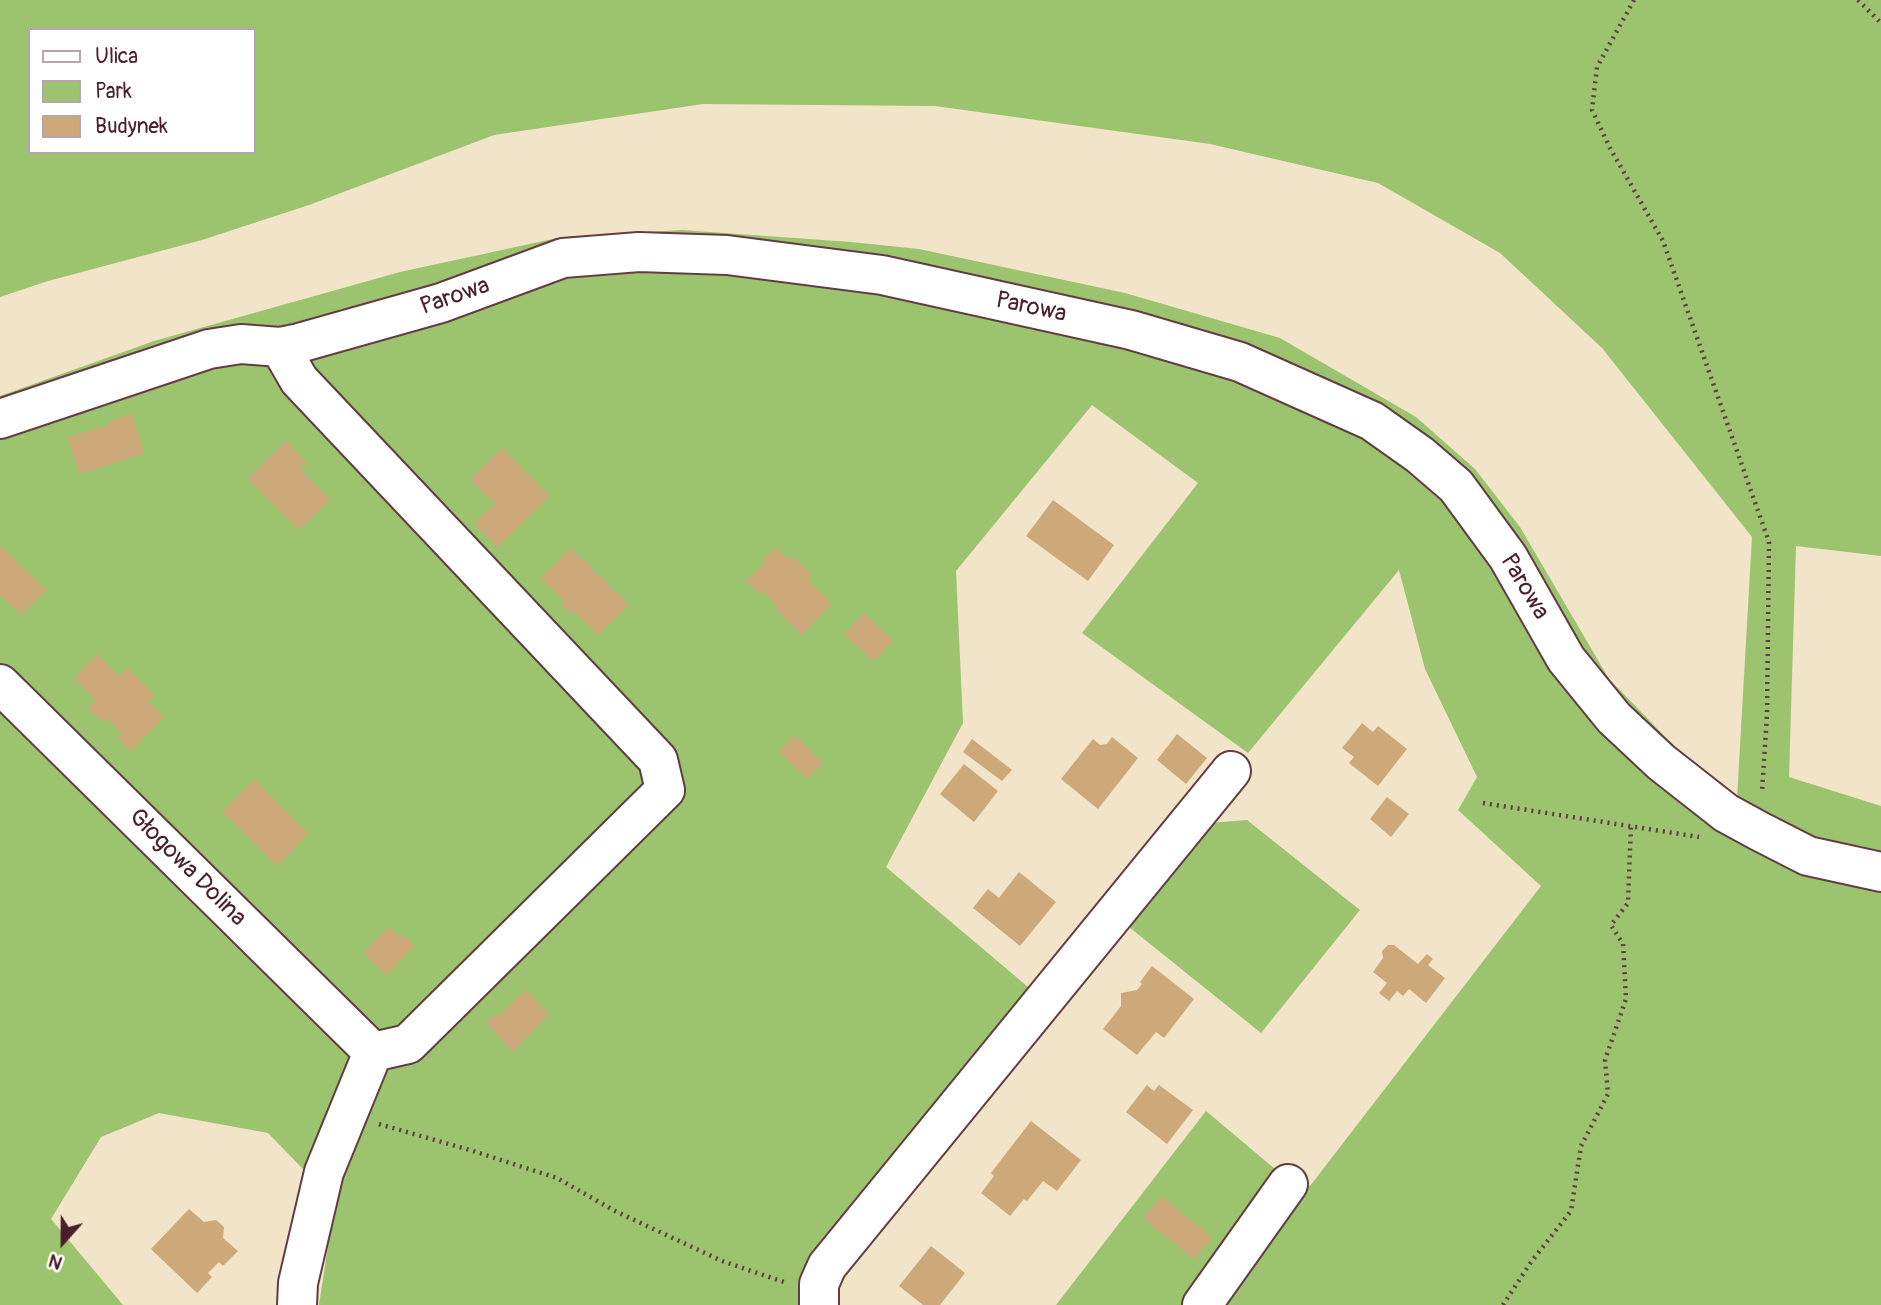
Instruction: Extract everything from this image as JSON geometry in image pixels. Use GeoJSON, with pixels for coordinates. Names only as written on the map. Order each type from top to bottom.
{"type":"FeatureCollection","features":[{"type":"Feature","properties":{"kind":"street","name":"Parowa"},"geometry":{"type":"LineString","coordinates":[[0,419],[209,349],[241,344],[280,347],[441,303],[564,258],[639,252],[727,255],[882,275],[1131,330],[1240,362],[1372,421],[1420,455],[1456,486],[1508,557],[1566,659],[1614,718],[1661,762],[1726,813],[1808,856],[1881,872]]}},
{"type":"Feature","properties":{"kind":"street"},"geometry":{"type":"LineString","coordinates":[[280,347],[299,380],[659,760],[665,790],[408,1044],[373,1052],[324,1172],[299,1283],[297,1305]]}},
{"type":"Feature","properties":{"kind":"street","name":"Głogowa Dolina"},"geometry":{"type":"LineString","coordinates":[[0,684],[373,1052]]}},
{"type":"Feature","properties":{"kind":"street"},"geometry":{"type":"LineString","coordinates":[[818,1299],[827,1266],[1231,771]]}},
{"type":"Feature","properties":{"kind":"street"},"geometry":{"type":"LineString","coordinates":[[1202,1305],[1288,1184]]}},
{"type":"Feature","properties":{"kind":"path"},"geometry":{"type":"LineString","coordinates":[[1634,0],[1597,67],[1592,110],[1610,148],[1663,241],[1769,542],[1767,714],[1759,831]]}},
{"type":"Feature","properties":{"kind":"path"},"geometry":{"type":"LineString","coordinates":[[1858,0],[1881,23]]}},
{"type":"Feature","properties":{"kind":"path"},"geometry":{"type":"LineString","coordinates":[[1483,803],[1711,839],[1726,813]]}},
{"type":"Feature","properties":{"kind":"path"},"geometry":{"type":"LineString","coordinates":[[1503,1305],[1531,1262],[1570,1211],[1581,1146],[1608,1094],[1605,1060],[1626,999],[1623,944],[1611,925],[1628,903],[1631,825]]}},
{"type":"Feature","properties":{"kind":"path"},"geometry":{"type":"LineString","coordinates":[[347,1114],[473,1150],[557,1178],[615,1211],[722,1261],[818,1299]]}},
{"type":"Feature","properties":{"kind":"green space"},"geometry":{"type":"Polygon","coordinates":[[[0,0],[1881,0],[1881,556],[1796,546],[1789,777],[1881,806],[1881,1305],[1056,1305],[1206,1111],[1275,1169],[1310,1186],[1541,886],[1458,810],[1477,777],[1425,669],[1399,570],[1248,753],[1082,633],[1198,483],[1092,405],[956,571],[963,723],[886,867],[1034,992],[809,1260],[835,1305],[319,1305],[336,1194],[303,1169],[268,1133],[159,1113],[101,1137],[51,1219],[123,1305],[0,1305],[0,396],[154,341],[400,272],[562,237],[682,230],[851,242],[919,249],[1125,293],[1280,338],[1416,417],[1475,469],[1520,527],[1609,679],[1683,755],[1737,799],[1752,537],[1602,348],[1500,253],[1378,183],[1210,144],[935,106],[703,104],[494,135],[309,205],[202,240],[48,281],[0,297],[0,0]]]}},
{"type":"Feature","properties":{"kind":"green space"},"geometry":{"type":"Polygon","coordinates":[[[1247,820],[1360,910],[1261,1033],[1124,923],[1209,823],[1247,820]]]}},
{"type":"Feature","properties":{"kind":"building"},"geometry":{"type":"Polygon","coordinates":[[[132,414],[144,453],[80,474],[67,437],[109,425],[108,422],[132,414]]]}},
{"type":"Feature","properties":{"kind":"building"},"geometry":{"type":"Polygon","coordinates":[[[286,441],[307,462],[300,469],[330,500],[299,530],[248,479],[286,441]]]}},
{"type":"Feature","properties":{"kind":"building"},"geometry":{"type":"Polygon","coordinates":[[[502,448],[550,496],[498,547],[474,524],[495,503],[470,480],[502,448]]]}},
{"type":"Feature","properties":{"kind":"building"},"geometry":{"type":"Polygon","coordinates":[[[1053,500],[1114,545],[1088,581],[1026,536],[1053,500]]]}},
{"type":"Feature","properties":{"kind":"building"},"geometry":{"type":"Polygon","coordinates":[[[0,546],[47,590],[21,615],[0,595],[0,546]]]}},
{"type":"Feature","properties":{"kind":"building"},"geometry":{"type":"Polygon","coordinates":[[[776,547],[789,560],[793,556],[812,575],[808,580],[832,604],[802,635],[774,608],[777,606],[763,591],[760,594],[744,579],[749,579],[765,563],[763,560],[776,547]]]}},
{"type":"Feature","properties":{"kind":"building"},"geometry":{"type":"Polygon","coordinates":[[[571,548],[629,605],[598,635],[575,612],[572,615],[561,604],[564,601],[541,578],[571,548]]]}},
{"type":"Feature","properties":{"kind":"building"},"geometry":{"type":"Polygon","coordinates":[[[864,613],[893,641],[874,661],[844,634],[864,613]]]}},
{"type":"Feature","properties":{"kind":"building"},"geometry":{"type":"Polygon","coordinates":[[[97,654],[119,676],[127,668],[154,695],[148,701],[164,717],[131,751],[118,738],[122,734],[106,718],[102,722],[87,708],[96,700],[74,678],[97,654]]]}},
{"type":"Feature","properties":{"kind":"building"},"geometry":{"type":"Polygon","coordinates":[[[1362,723],[1373,732],[1378,726],[1407,749],[1378,786],[1349,763],[1354,757],[1342,748],[1362,723]]]}},
{"type":"Feature","properties":{"kind":"building"},"geometry":{"type":"Polygon","coordinates":[[[1177,734],[1207,758],[1186,784],[1157,760],[1177,734]]]}},
{"type":"Feature","properties":{"kind":"building"},"geometry":{"type":"Polygon","coordinates":[[[795,735],[823,763],[807,779],[779,751],[795,735]]]}},
{"type":"Feature","properties":{"kind":"building"},"geometry":{"type":"Polygon","coordinates":[[[1112,737],[1138,758],[1098,809],[1061,779],[1093,739],[1100,745],[1107,744],[1112,737]]]}},
{"type":"Feature","properties":{"kind":"building"},"geometry":{"type":"Polygon","coordinates":[[[972,739],[1012,770],[1002,781],[963,752],[972,739]]]}},
{"type":"Feature","properties":{"kind":"building"},"geometry":{"type":"Polygon","coordinates":[[[964,764],[998,791],[974,822],[940,794],[964,764]]]}},
{"type":"Feature","properties":{"kind":"building"},"geometry":{"type":"Polygon","coordinates":[[[254,779],[308,834],[277,866],[222,811],[254,779]]]}},
{"type":"Feature","properties":{"kind":"building"},"geometry":{"type":"Polygon","coordinates":[[[1387,797],[1409,814],[1391,837],[1370,819],[1387,797]]]}},
{"type":"Feature","properties":{"kind":"building"},"geometry":{"type":"Polygon","coordinates":[[[1019,872],[1056,902],[1020,946],[973,908],[988,889],[999,898],[1019,872]]]}},
{"type":"Feature","properties":{"kind":"building"},"geometry":{"type":"Polygon","coordinates":[[[389,927],[415,946],[386,975],[363,953],[389,927]]]}},
{"type":"Feature","properties":{"kind":"building"},"geometry":{"type":"Polygon","coordinates":[[[1388,945],[1394,945],[1418,964],[1427,954],[1433,959],[1428,965],[1445,978],[1426,1003],[1409,989],[1403,996],[1397,991],[1389,1001],[1379,993],[1387,983],[1373,972],[1383,958],[1382,951],[1388,945]]]}},
{"type":"Feature","properties":{"kind":"building"},"geometry":{"type":"Polygon","coordinates":[[[1152,966],[1194,999],[1164,1038],[1156,1032],[1137,1055],[1103,1029],[1121,1006],[1121,993],[1137,990],[1152,966]]]}},
{"type":"Feature","properties":{"kind":"building"},"geometry":{"type":"Polygon","coordinates":[[[526,990],[549,1014],[513,1052],[486,1023],[497,1013],[499,1015],[526,990]]]}},
{"type":"Feature","properties":{"kind":"building"},"geometry":{"type":"Polygon","coordinates":[[[1147,1085],[1154,1091],[1159,1085],[1193,1110],[1167,1144],[1126,1112],[1147,1085]]]}},
{"type":"Feature","properties":{"kind":"building"},"geometry":{"type":"Polygon","coordinates":[[[1031,1121],[1081,1160],[1057,1191],[1043,1181],[1010,1216],[981,1193],[994,1176],[991,1173],[1031,1121]]]}},
{"type":"Feature","properties":{"kind":"building"},"geometry":{"type":"Polygon","coordinates":[[[1161,1196],[1212,1237],[1194,1259],[1143,1218],[1161,1196]]]}},
{"type":"Feature","properties":{"kind":"building"},"geometry":{"type":"Polygon","coordinates":[[[189,1209],[204,1222],[216,1220],[224,1227],[223,1238],[238,1251],[223,1266],[219,1262],[208,1273],[212,1277],[197,1293],[151,1249],[189,1209]]]}},
{"type":"Feature","properties":{"kind":"building"},"geometry":{"type":"Polygon","coordinates":[[[931,1246],[965,1273],[940,1305],[923,1305],[899,1286],[931,1246]]]}}]}
